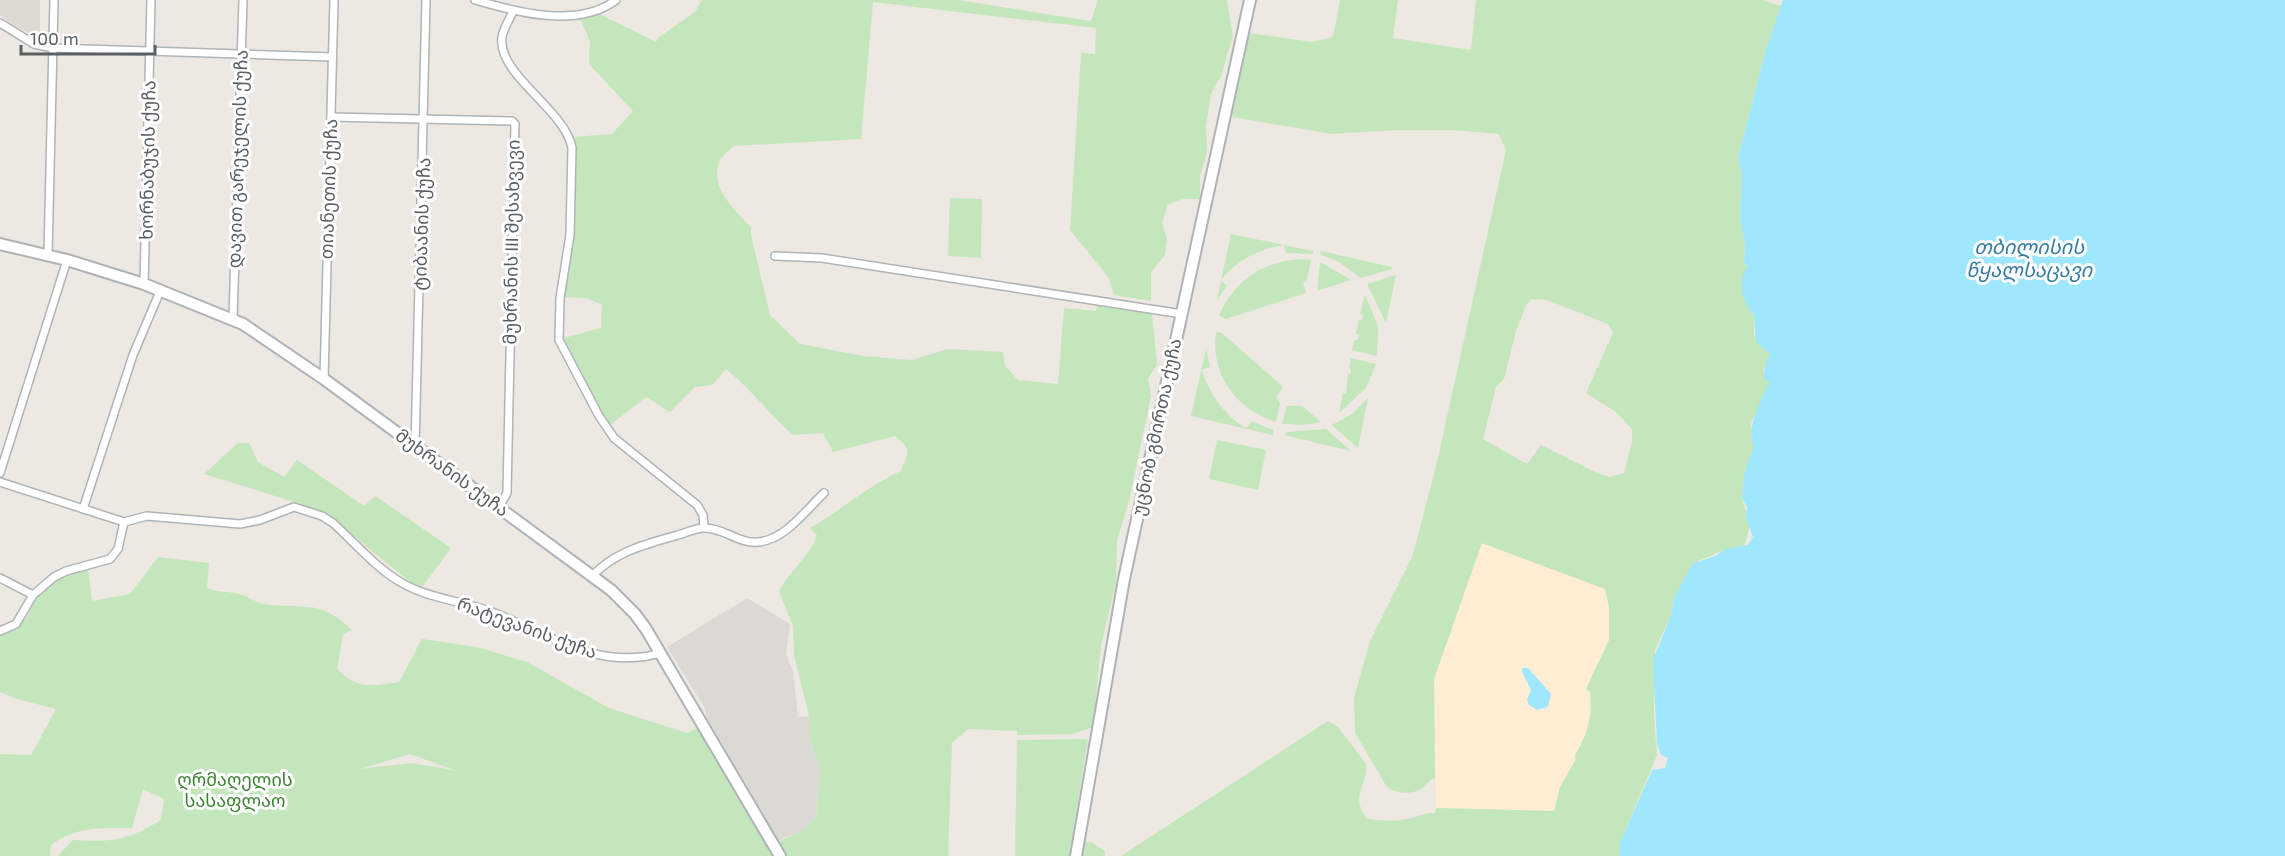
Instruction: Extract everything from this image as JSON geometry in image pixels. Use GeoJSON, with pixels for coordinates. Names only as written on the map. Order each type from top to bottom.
{"type":"FeatureCollection","features":[{"type":"Feature","properties":{"kind":"street"},"geometry":{"type":"LineString","coordinates":[[48,255],[54,0]]}},
{"type":"Feature","properties":{"kind":"street","name":"ხორნაბუჯის ქუჩა"},"geometry":{"type":"LineString","coordinates":[[144,284],[151,0]]}},
{"type":"Feature","properties":{"kind":"street","name":"დავით გარეჯელის ქუჩა"},"geometry":{"type":"LineString","coordinates":[[233,318],[243,0]]}},
{"type":"Feature","properties":{"kind":"street","name":"თიანეთის ქუჩა"},"geometry":{"type":"LineString","coordinates":[[324,379],[334,0]]}},
{"type":"Feature","properties":{"kind":"street","name":"ტიბაანის ქუჩა"},"geometry":{"type":"LineString","coordinates":[[416,448],[426,0]]}},
{"type":"Feature","properties":{"kind":"street"},"geometry":{"type":"LineString","coordinates":[[475,0],[513,11],[552,16],[597,11],[616,0]]}},
{"type":"Feature","properties":{"kind":"street","name":"უცნობ გმირთა ქუჩა"},"geometry":{"type":"LineString","coordinates":[[1076,856],[1115,627],[1250,0]]}},
{"type":"Feature","properties":{"kind":"street"},"geometry":{"type":"LineString","coordinates":[[513,11],[502,35],[502,50],[525,83],[554,114],[570,137],[572,148],[570,235],[560,298],[559,340],[598,416],[614,438],[697,505],[703,515],[704,527]]}},
{"type":"Feature","properties":{"kind":"street"},"geometry":{"type":"LineString","coordinates":[[0,23],[34,44],[53,48],[332,57]]}},
{"type":"Feature","properties":{"kind":"street","name":"მუხრანის III შესახვევი"},"geometry":{"type":"LineString","coordinates":[[330,117],[512,122],[515,124],[507,493],[500,507]]}},
{"type":"Feature","properties":{"kind":"street","name":"მუხრანის ქუჩა"},"geometry":{"type":"LineString","coordinates":[[0,243],[67,260],[144,284],[233,318],[324,379],[592,576],[635,614],[661,653],[780,856]]}},
{"type":"Feature","properties":{"kind":"street"},"geometry":{"type":"LineString","coordinates":[[775,256],[822,258],[1182,314]]}},
{"type":"Feature","properties":{"kind":"street"},"geometry":{"type":"LineString","coordinates":[[0,473],[67,260]]}},
{"type":"Feature","properties":{"kind":"street"},"geometry":{"type":"LineString","coordinates":[[83,509],[133,355],[161,290]]}},
{"type":"Feature","properties":{"kind":"street","name":"რატევანის ქუჩა"},"geometry":{"type":"LineString","coordinates":[[0,482],[124,522],[147,516],[240,524],[260,520],[294,507],[322,516],[399,581],[419,593],[493,613],[580,651],[616,659],[661,653]]}},
{"type":"Feature","properties":{"kind":"street"},"geometry":{"type":"LineString","coordinates":[[592,576],[601,567],[645,543],[704,527],[744,541],[760,542],[787,529],[824,493]]}},
{"type":"Feature","properties":{"kind":"street"},"geometry":{"type":"LineString","coordinates":[[0,631],[16,624],[33,595],[66,571],[110,560],[118,549],[124,522]]}},
{"type":"Feature","properties":{"kind":"street"},"geometry":{"type":"LineString","coordinates":[[0,578],[33,595]]}},
{"type":"Feature","properties":{"kind":"shaded area"},"geometry":{"type":"Polygon","coordinates":[[[0,0],[40,0],[40,39],[8,22],[0,15],[0,0]]]}},
{"type":"Feature","properties":{"kind":"shaded area"},"geometry":{"type":"Polygon","coordinates":[[[1481,543],[1605,589],[1609,607],[1609,640],[1590,678],[1591,709],[1585,740],[1575,754],[1576,759],[1560,787],[1554,811],[1436,808],[1434,679],[1481,543]]]}},
{"type":"Feature","properties":{"kind":"shaded area"},"geometry":{"type":"Polygon","coordinates":[[[747,598],[790,624],[786,655],[793,671],[798,717],[809,716],[809,738],[820,769],[816,817],[803,830],[778,841],[706,716],[706,710],[667,647],[747,598]]]}},
{"type":"Feature","properties":{"kind":"green space"},"geometry":{"type":"Polygon","coordinates":[[[702,0],[957,0],[1091,21],[1098,0],[1227,0],[1233,36],[1221,76],[1211,94],[1206,126],[1207,152],[1200,176],[1200,199],[1183,199],[1168,204],[1162,223],[1167,239],[1165,255],[1151,272],[1151,301],[1114,295],[1109,278],[1070,230],[1081,53],[1095,54],[1096,28],[873,2],[861,139],[734,146],[720,160],[717,170],[720,189],[751,227],[770,315],[800,344],[863,356],[912,360],[947,349],[1003,352],[1005,366],[1018,380],[1058,384],[1064,308],[1096,311],[1097,305],[1152,314],[1157,365],[1148,379],[1151,396],[1129,501],[1117,540],[1116,583],[1101,645],[1093,727],[1073,734],[1017,735],[1017,731],[968,729],[952,743],[948,856],[786,856],[776,843],[803,830],[816,817],[820,769],[809,738],[809,716],[794,655],[793,626],[779,591],[814,543],[817,535],[810,528],[901,471],[907,455],[904,445],[895,436],[833,452],[823,433],[793,435],[726,369],[712,385],[695,387],[670,412],[646,397],[609,426],[560,339],[601,328],[602,305],[587,298],[563,297],[573,137],[612,134],[633,111],[589,64],[590,41],[579,16],[597,13],[656,42],[658,38],[695,12],[702,0]]]}},
{"type":"Feature","properties":{"kind":"green space"},"geometry":{"type":"Polygon","coordinates":[[[1340,0],[1398,0],[1393,38],[1471,50],[1476,0],[1763,0],[1781,6],[1766,49],[1738,158],[1742,174],[1740,217],[1745,245],[1744,264],[1749,267],[1743,297],[1754,315],[1754,336],[1771,355],[1763,371],[1770,383],[1751,423],[1754,446],[1743,484],[1742,498],[1750,525],[1744,547],[1725,550],[1692,564],[1674,598],[1671,615],[1655,650],[1654,718],[1657,755],[1620,843],[1619,856],[1121,856],[1328,721],[1338,727],[1366,764],[1359,797],[1367,819],[1389,821],[1435,813],[1436,808],[1554,811],[1560,787],[1576,759],[1574,757],[1588,726],[1591,702],[1590,692],[1586,689],[1609,640],[1609,607],[1605,589],[1482,543],[1434,679],[1435,779],[1430,780],[1422,789],[1416,791],[1404,793],[1392,790],[1387,787],[1355,733],[1354,698],[1370,641],[1413,555],[1437,462],[1506,150],[1499,134],[1453,130],[1395,130],[1333,134],[1232,117],[1249,33],[1312,42],[1333,37],[1340,0]],[[1532,299],[1526,305],[1516,331],[1504,379],[1496,387],[1483,439],[1527,464],[1541,445],[1597,473],[1610,477],[1624,473],[1632,442],[1632,429],[1616,412],[1586,393],[1613,333],[1608,324],[1547,300],[1532,299]]]}},
{"type":"Feature","properties":{"kind":"green space"},"geometry":{"type":"Polygon","coordinates":[[[950,198],[982,199],[981,258],[948,256],[950,198]]]}},
{"type":"Feature","properties":{"kind":"green space"},"geometry":{"type":"Polygon","coordinates":[[[1231,234],[1313,251],[1313,254],[1286,253],[1284,245],[1266,249],[1241,261],[1221,280],[1231,234]]]}},
{"type":"Feature","properties":{"kind":"green space"},"geometry":{"type":"Polygon","coordinates":[[[1321,251],[1392,267],[1392,269],[1361,278],[1339,262],[1320,254],[1321,251]]]}},
{"type":"Feature","properties":{"kind":"green space"},"geometry":{"type":"Polygon","coordinates":[[[1301,259],[1311,260],[1307,280],[1303,282],[1306,293],[1226,319],[1219,315],[1234,291],[1252,275],[1274,264],[1301,259]]]}},
{"type":"Feature","properties":{"kind":"green space"},"geometry":{"type":"Polygon","coordinates":[[[1320,262],[1351,280],[1317,291],[1320,262]]]}},
{"type":"Feature","properties":{"kind":"green space"},"geometry":{"type":"Polygon","coordinates":[[[1396,275],[1386,323],[1367,284],[1396,275]]]}},
{"type":"Feature","properties":{"kind":"green space"},"geometry":{"type":"Polygon","coordinates":[[[1221,280],[1227,286],[1217,300],[1221,280]]]}},
{"type":"Feature","properties":{"kind":"green space"},"geometry":{"type":"Polygon","coordinates":[[[1365,295],[1378,326],[1377,356],[1352,350],[1354,340],[1358,340],[1359,335],[1356,334],[1359,320],[1362,320],[1363,315],[1360,314],[1365,295]]]}},
{"type":"Feature","properties":{"kind":"green space"},"geometry":{"type":"Polygon","coordinates":[[[1217,332],[1222,333],[1283,387],[1276,398],[1280,403],[1276,422],[1244,405],[1229,388],[1218,367],[1215,346],[1217,332]]]}},
{"type":"Feature","properties":{"kind":"green space"},"geometry":{"type":"Polygon","coordinates":[[[1206,349],[1210,367],[1201,370],[1206,349]]]}},
{"type":"Feature","properties":{"kind":"green space"},"geometry":{"type":"Polygon","coordinates":[[[1351,358],[1376,364],[1366,388],[1339,413],[1343,393],[1346,394],[1348,374],[1351,374],[1349,368],[1351,358]]]}},
{"type":"Feature","properties":{"kind":"green space"},"geometry":{"type":"Polygon","coordinates":[[[1201,370],[1213,395],[1236,422],[1247,428],[1251,421],[1273,430],[1273,435],[1191,416],[1201,370]]]}},
{"type":"Feature","properties":{"kind":"green space"},"geometry":{"type":"Polygon","coordinates":[[[1368,398],[1358,448],[1332,425],[1352,414],[1368,398]]]}},
{"type":"Feature","properties":{"kind":"green space"},"geometry":{"type":"Polygon","coordinates":[[[1287,406],[1302,406],[1321,422],[1302,425],[1282,424],[1287,406]]]}},
{"type":"Feature","properties":{"kind":"green space"},"geometry":{"type":"Polygon","coordinates":[[[1326,429],[1351,451],[1284,435],[1287,432],[1326,429]]]}},
{"type":"Feature","properties":{"kind":"green space"},"geometry":{"type":"Polygon","coordinates":[[[1217,440],[1266,450],[1258,490],[1209,479],[1217,440]]]}},
{"type":"Feature","properties":{"kind":"green space"},"geometry":{"type":"Polygon","coordinates":[[[238,443],[249,443],[258,462],[284,477],[297,460],[364,506],[375,496],[451,548],[420,590],[335,521],[304,505],[204,474],[238,443]]]}},
{"type":"Feature","properties":{"kind":"green space","name":"ღრმაღელის სასაფლაო"},"geometry":{"type":"Polygon","coordinates":[[[158,557],[209,563],[207,588],[239,594],[265,604],[321,609],[340,620],[352,630],[343,634],[337,669],[359,683],[373,685],[399,682],[422,639],[477,647],[527,662],[609,708],[687,733],[697,728],[773,856],[58,856],[73,840],[119,839],[161,820],[164,799],[143,789],[132,828],[90,829],[70,834],[51,845],[50,856],[0,856],[0,754],[31,755],[56,709],[0,692],[0,632],[18,625],[27,617],[38,594],[56,579],[70,572],[88,568],[92,601],[130,594],[158,557]],[[410,754],[360,769],[412,763],[457,771],[410,754]]]}},
{"type":"Feature","properties":{"kind":"green space"},"geometry":{"type":"Polygon","coordinates":[[[1088,739],[1069,856],[1015,856],[1017,740],[1088,739]]]}},
{"type":"Feature","properties":{"kind":"green space"},"geometry":{"type":"Polygon","coordinates":[[[1084,842],[1091,842],[1105,851],[1105,856],[1082,856],[1084,842]]]}},
{"type":"Feature","properties":{"kind":"water","name":"თბილისის წყალსაცავი"},"geometry":{"type":"Polygon","coordinates":[[[1783,0],[2285,0],[2285,856],[1619,856],[1620,843],[1652,770],[1665,768],[1668,758],[1661,755],[1657,744],[1653,660],[1671,615],[1674,598],[1692,564],[1715,556],[1726,549],[1748,545],[1753,537],[1746,518],[1747,507],[1742,498],[1744,474],[1754,446],[1751,432],[1755,414],[1770,383],[1763,377],[1767,359],[1771,355],[1756,342],[1754,315],[1742,292],[1742,278],[1748,266],[1744,264],[1745,245],[1740,217],[1742,174],[1738,158],[1766,49],[1783,0]]]}},
{"type":"Feature","properties":{"kind":"water"},"geometry":{"type":"Polygon","coordinates":[[[1522,668],[1528,668],[1551,694],[1548,707],[1537,710],[1529,705],[1527,699],[1531,690],[1522,668]]]}}]}
